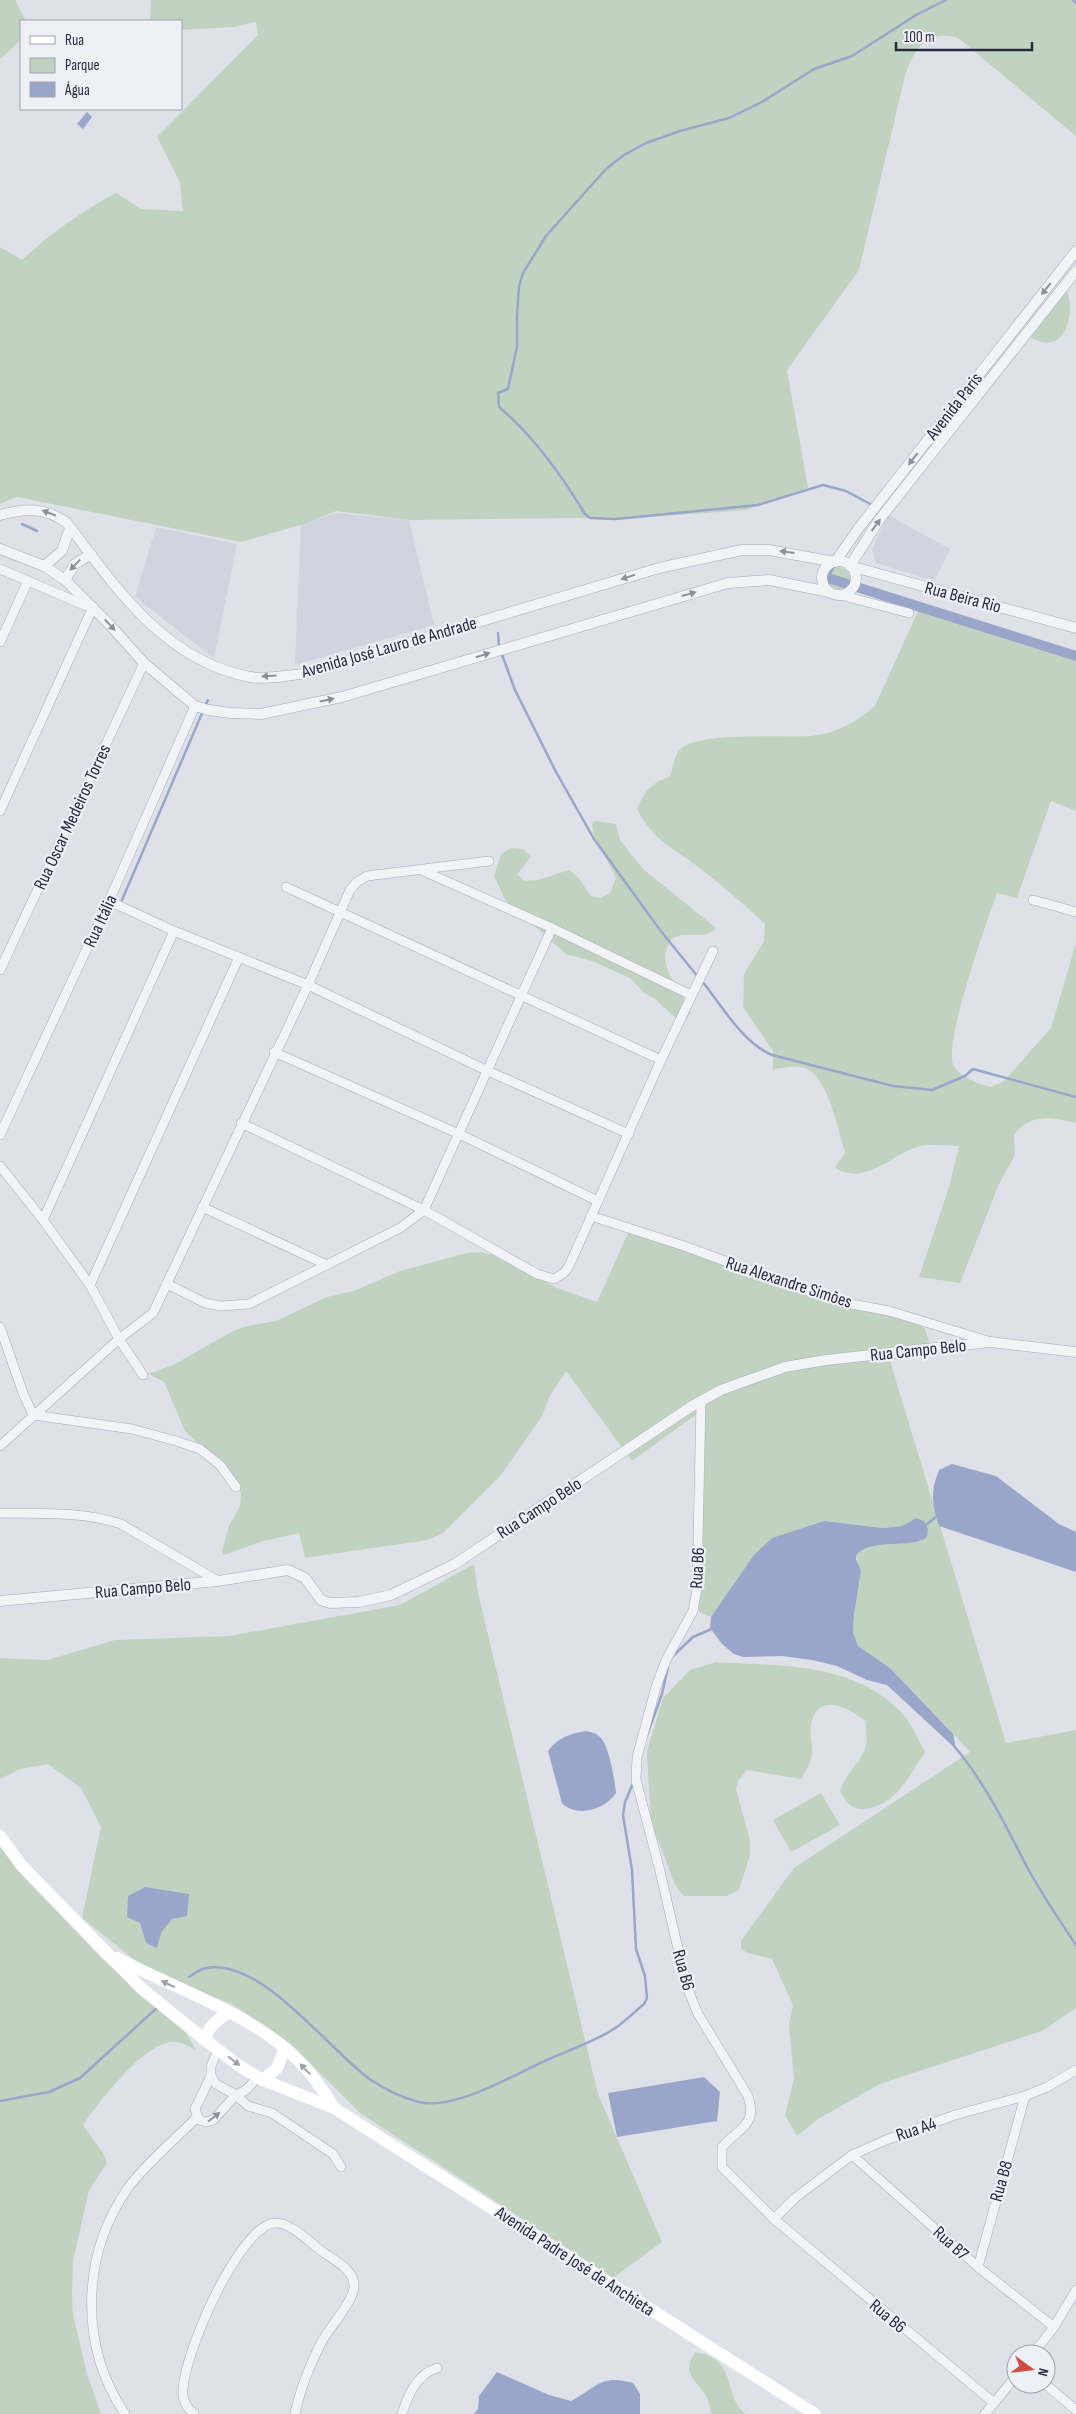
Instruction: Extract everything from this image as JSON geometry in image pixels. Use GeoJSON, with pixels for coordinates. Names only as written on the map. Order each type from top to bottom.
{"type":"FeatureCollection","features":[{"type":"Feature","properties":{"kind":"main road","name":"Avenida Padre José de Anchieta"},"geometry":{"type":"LineString","coordinates":[[0,1836],[22,1866],[141,1988],[218,2050],[260,2078],[334,2108],[815,2414]]}},
{"type":"Feature","properties":{"kind":"main road","name":"Avenida Padre José de Anchieta"},"geometry":{"type":"LineString","coordinates":[[106,1952],[150,1976],[229,2013],[285,2048],[318,2082],[334,2108]]}},
{"type":"Feature","properties":{"kind":"main road"},"geometry":{"type":"LineString","coordinates":[[205,2040],[207,2031],[214,2022],[229,2013]]}},
{"type":"Feature","properties":{"kind":"main road"},"geometry":{"type":"LineString","coordinates":[[260,2078],[277,2068],[285,2048]]}},
{"type":"Feature","properties":{"kind":"street","name":"Avenida Paris"},"geometry":{"type":"LineString","coordinates":[[835,562],[864,522],[1076,251]]}},
{"type":"Feature","properties":{"kind":"street","name":"Avenida Paris"},"geometry":{"type":"LineString","coordinates":[[850,566],[879,520],[1076,271]]}},
{"type":"Feature","properties":{"kind":"street","name":"Avenida José Lauro de Andrade"},"geometry":{"type":"LineString","coordinates":[[0,515],[14,511],[44,510],[56,515],[70,528],[129,603],[154,629],[208,664],[253,677],[304,674],[659,568],[742,550],[769,550],[835,562]]}},
{"type":"Feature","properties":{"kind":"street"},"geometry":{"type":"LineString","coordinates":[[44,566],[62,551],[70,528]]}},
{"type":"Feature","properties":{"kind":"street"},"geometry":{"type":"LineString","coordinates":[[0,549],[44,566],[65,580],[93,607],[144,663],[202,708]]}},
{"type":"Feature","properties":{"kind":"street"},"geometry":{"type":"LineString","coordinates":[[65,580],[75,564],[91,554]]}},
{"type":"Feature","properties":{"kind":"street"},"geometry":{"type":"LineString","coordinates":[[840,595],[849,591],[854,583],[855,574],[850,566],[843,562],[835,562],[826,567],[822,575],[823,584],[829,592],[840,595],[909,613]]}},
{"type":"Feature","properties":{"kind":"street","name":"Rua Beira Rio"},"geometry":{"type":"LineString","coordinates":[[850,566],[1076,628]]}},
{"type":"Feature","properties":{"kind":"street"},"geometry":{"type":"LineString","coordinates":[[0,568],[84,605],[93,607]]}},
{"type":"Feature","properties":{"kind":"street","name":"Avenida José Lauro de Andrade"},"geometry":{"type":"LineString","coordinates":[[202,708],[261,714],[342,697],[728,583],[769,580],[829,592]]}},
{"type":"Feature","properties":{"kind":"street"},"geometry":{"type":"LineString","coordinates":[[0,642],[28,581]]}},
{"type":"Feature","properties":{"kind":"street"},"geometry":{"type":"LineString","coordinates":[[0,810],[93,607]]}},
{"type":"Feature","properties":{"kind":"street","name":"Rua Oscar Medeiros Torres"},"geometry":{"type":"LineString","coordinates":[[0,970],[144,663]]}},
{"type":"Feature","properties":{"kind":"street","name":"Rua Itália"},"geometry":{"type":"LineString","coordinates":[[0,1135],[109,901],[202,708]]}},
{"type":"Feature","properties":{"kind":"street"},"geometry":{"type":"LineString","coordinates":[[0,1446],[32,1415],[119,1339],[153,1313],[274,1052],[308,985],[350,890],[367,876],[489,861]]}},
{"type":"Feature","properties":{"kind":"street"},"geometry":{"type":"LineString","coordinates":[[421,869],[691,994]]}},
{"type":"Feature","properties":{"kind":"street"},"geometry":{"type":"LineString","coordinates":[[286,887],[661,1060]]}},
{"type":"Feature","properties":{"kind":"street"},"geometry":{"type":"LineString","coordinates":[[1033,900],[1076,912]]}},
{"type":"Feature","properties":{"kind":"street"},"geometry":{"type":"LineString","coordinates":[[109,901],[174,931],[308,985],[629,1134]]}},
{"type":"Feature","properties":{"kind":"street"},"geometry":{"type":"LineString","coordinates":[[167,1284],[205,1303],[220,1306],[249,1304],[400,1228],[424,1210],[552,928]]}},
{"type":"Feature","properties":{"kind":"street"},"geometry":{"type":"LineString","coordinates":[[43,1220],[174,931]]}},
{"type":"Feature","properties":{"kind":"street"},"geometry":{"type":"LineString","coordinates":[[241,1123],[424,1210],[537,1274],[554,1279],[564,1273],[569,1266],[691,994],[713,951]]}},
{"type":"Feature","properties":{"kind":"street"},"geometry":{"type":"LineString","coordinates":[[90,1285],[240,957]]}},
{"type":"Feature","properties":{"kind":"street"},"geometry":{"type":"LineString","coordinates":[[274,1052],[459,1134],[598,1201]]}},
{"type":"Feature","properties":{"kind":"street"},"geometry":{"type":"LineString","coordinates":[[0,1166],[43,1220],[90,1285],[119,1339],[143,1375]]}},
{"type":"Feature","properties":{"kind":"street"},"geometry":{"type":"LineString","coordinates":[[202,1207],[327,1265]]}},
{"type":"Feature","properties":{"kind":"street","name":"Rua Alexandre Simões"},"geometry":{"type":"LineString","coordinates":[[591,1216],[684,1246],[804,1290],[842,1302],[889,1311],[990,1342]]}},
{"type":"Feature","properties":{"kind":"street"},"geometry":{"type":"LineString","coordinates":[[0,1327],[22,1393],[32,1415]]}},
{"type":"Feature","properties":{"kind":"street","name":"Rua Campo Belo"},"geometry":{"type":"LineString","coordinates":[[0,1601],[218,1581],[288,1570],[305,1578],[321,1600],[330,1603],[359,1602],[391,1596],[455,1564],[701,1401],[721,1390],[785,1367],[990,1342],[1076,1352]]}},
{"type":"Feature","properties":{"kind":"street","name":"Rua B6"},"geometry":{"type":"LineString","coordinates":[[701,1401],[697,1589],[693,1611],[666,1660],[656,1686],[637,1757],[636,1780],[659,1867],[687,1987],[698,2014],[748,2096],[752,2108],[750,2120],[722,2148],[722,2167],[774,2219],[994,2403]]}},
{"type":"Feature","properties":{"kind":"street"},"geometry":{"type":"LineString","coordinates":[[32,1415],[132,1429],[176,1440],[200,1449],[220,1465],[236,1487]]}},
{"type":"Feature","properties":{"kind":"street"},"geometry":{"type":"LineString","coordinates":[[0,1514],[86,1515],[104,1518],[121,1524],[218,1581]]}},
{"type":"Feature","properties":{"kind":"street"},"geometry":{"type":"LineString","coordinates":[[218,2050],[211,2066],[211,2076],[212,2080],[220,2088],[236,2095],[248,2106],[272,2113],[333,2154],[341,2167]]}},
{"type":"Feature","properties":{"kind":"street","name":"Rua A4"},"geometry":{"type":"LineString","coordinates":[[774,2219],[795,2198],[852,2155],[886,2140],[955,2115],[1025,2096],[1047,2087],[1076,2070]]}},
{"type":"Feature","properties":{"kind":"street"},"geometry":{"type":"LineString","coordinates":[[211,2076],[195,2109],[197,2117],[202,2121],[213,2120],[236,2095],[246,2090],[260,2078]]}},
{"type":"Feature","properties":{"kind":"street","name":"Rua B8"},"geometry":{"type":"LineString","coordinates":[[978,2267],[1025,2096]]}},
{"type":"Feature","properties":{"kind":"street"},"geometry":{"type":"LineString","coordinates":[[124,2414],[105,2378],[95,2346],[91,2296],[96,2262],[109,2223],[130,2187],[197,2117]]}},
{"type":"Feature","properties":{"kind":"street","name":"Rua B7"},"geometry":{"type":"LineString","coordinates":[[852,2155],[978,2267],[1054,2327]]}},
{"type":"Feature","properties":{"kind":"street"},"geometry":{"type":"LineString","coordinates":[[194,2414],[185,2404],[183,2391],[192,2350],[205,2316],[226,2275],[242,2251],[260,2229],[273,2223],[288,2227],[349,2271],[354,2283],[352,2295],[331,2325],[314,2358],[296,2414]]}},
{"type":"Feature","properties":{"kind":"street"},"geometry":{"type":"LineString","coordinates":[[1041,2344],[1054,2327],[1076,2290]]}},
{"type":"Feature","properties":{"kind":"street"},"geometry":{"type":"LineString","coordinates":[[402,2414],[418,2381],[428,2372],[437,2368]]}},
{"type":"Feature","properties":{"kind":"street"},"geometry":{"type":"LineString","coordinates":[[985,2414],[1006,2388]]}},
{"type":"Feature","properties":{"kind":"street"},"geometry":{"type":"LineString","coordinates":[[1056,2393],[1076,2410]]}},
{"type":"Feature","properties":{"kind":"shaded area"},"geometry":{"type":"Polygon","coordinates":[[[336,513],[409,520],[434,625],[295,665],[301,524],[336,513]]]}},
{"type":"Feature","properties":{"kind":"shaded area"},"geometry":{"type":"Polygon","coordinates":[[[888,515],[950,549],[934,581],[876,563],[872,549],[888,515]]]}},
{"type":"Feature","properties":{"kind":"shaded area"},"geometry":{"type":"Polygon","coordinates":[[[156,527],[237,544],[214,658],[135,597],[156,527]]]}},
{"type":"Feature","properties":{"kind":"green space"},"geometry":{"type":"Polygon","coordinates":[[[0,0],[15,0],[25,20],[20,20],[20,41],[0,59],[0,0]]]}},
{"type":"Feature","properties":{"kind":"green space"},"geometry":{"type":"Polygon","coordinates":[[[151,0],[1076,0],[1076,136],[958,38],[938,36],[923,44],[913,57],[905,76],[859,270],[787,370],[808,488],[746,510],[650,517],[410,520],[336,511],[304,524],[241,542],[17,497],[0,504],[0,247],[22,260],[67,224],[116,193],[141,209],[183,211],[180,183],[157,137],[258,35],[256,22],[234,27],[182,30],[182,20],[150,20],[151,0]]]}},
{"type":"Feature","properties":{"kind":"green space"},"geometry":{"type":"Polygon","coordinates":[[[1067,290],[1070,311],[1068,322],[1059,338],[1051,342],[1041,342],[1029,336],[1067,290]]]}},
{"type":"Feature","properties":{"kind":"green space"},"geometry":{"type":"Polygon","coordinates":[[[838,567],[846,571],[850,579],[846,587],[838,591],[830,587],[826,579],[830,571],[838,567]]]}},
{"type":"Feature","properties":{"kind":"green space"},"geometry":{"type":"Polygon","coordinates":[[[919,609],[980,631],[1076,661],[1076,811],[1051,801],[1017,898],[997,893],[960,1007],[952,1051],[953,1064],[956,1069],[969,1079],[991,1087],[1004,1081],[1051,1028],[1076,943],[1076,1123],[1042,1118],[1027,1123],[1014,1135],[1015,1155],[999,1184],[960,1283],[919,1277],[949,1187],[959,1146],[932,1145],[917,1147],[877,1168],[857,1174],[846,1173],[835,1168],[845,1152],[831,1105],[820,1082],[813,1073],[805,1068],[773,1069],[773,1051],[743,1007],[744,974],[764,941],[765,924],[715,880],[656,836],[637,809],[649,788],[670,776],[677,753],[687,745],[701,740],[720,738],[819,735],[837,730],[861,717],[875,706],[919,609]]]}},
{"type":"Feature","properties":{"kind":"green space"},"geometry":{"type":"Polygon","coordinates":[[[595,821],[616,824],[620,840],[643,869],[716,928],[706,934],[677,936],[672,939],[665,955],[669,972],[690,1014],[686,1020],[680,1022],[655,999],[644,993],[630,978],[592,961],[566,954],[506,901],[494,876],[501,854],[511,848],[523,849],[531,857],[517,874],[524,881],[538,880],[569,870],[577,876],[591,896],[601,898],[610,893],[616,878],[593,833],[592,823],[595,821]]]}},
{"type":"Feature","properties":{"kind":"green space"},"geometry":{"type":"Polygon","coordinates":[[[629,1231],[916,1323],[925,1329],[929,1342],[922,1355],[890,1361],[1006,1743],[1076,1730],[1076,2008],[1042,2031],[880,2084],[818,2119],[797,2136],[785,2115],[794,2079],[789,2025],[793,2005],[772,1959],[748,1953],[741,1949],[741,1941],[794,1868],[970,1752],[890,1668],[858,1646],[853,1632],[855,1603],[860,1580],[857,1554],[870,1546],[878,1544],[922,1541],[916,1518],[902,1526],[883,1528],[824,1521],[773,1538],[711,1617],[699,1612],[701,1411],[632,1461],[566,1371],[550,1396],[541,1418],[500,1476],[443,1533],[428,1540],[305,1558],[299,1533],[260,1542],[224,1555],[222,1551],[229,1526],[240,1506],[241,1493],[236,1480],[185,1431],[164,1382],[149,1374],[175,1364],[233,1331],[247,1326],[276,1321],[327,1297],[354,1291],[400,1271],[467,1253],[481,1252],[493,1255],[557,1288],[597,1302],[629,1231]]]}},
{"type":"Feature","properties":{"kind":"green space"},"geometry":{"type":"Polygon","coordinates":[[[474,1564],[478,1593],[598,2094],[662,2242],[613,2278],[360,2113],[291,2044],[232,2004],[151,1973],[82,1918],[101,1827],[81,1788],[48,1764],[20,1769],[0,1779],[0,1658],[47,1660],[115,1640],[229,1636],[400,1605],[474,1564]]]}},
{"type":"Feature","properties":{"kind":"green space"},"geometry":{"type":"Polygon","coordinates":[[[716,1662],[789,1666],[837,1675],[859,1683],[880,1694],[903,1714],[925,1752],[907,1780],[893,1796],[875,1807],[860,1809],[853,1807],[840,1792],[844,1781],[859,1760],[866,1745],[865,1721],[842,1707],[834,1705],[819,1709],[814,1715],[811,1726],[811,1757],[801,1779],[747,1770],[738,1781],[736,1789],[750,1840],[750,1855],[739,1890],[727,1896],[684,1896],[675,1885],[653,1827],[650,1811],[647,1751],[663,1698],[690,1670],[716,1662]]]}},
{"type":"Feature","properties":{"kind":"green space"},"geometry":{"type":"Polygon","coordinates":[[[821,1793],[840,1825],[791,1852],[773,1820],[821,1793]]]}},
{"type":"Feature","properties":{"kind":"green space"},"geometry":{"type":"Polygon","coordinates":[[[0,1846],[25,1878],[102,1959],[182,2026],[196,2050],[181,2043],[171,2042],[147,2053],[110,2089],[83,2125],[103,2153],[107,2163],[89,2190],[73,2261],[73,2314],[87,2374],[101,2414],[0,2414],[0,1846]]]}},
{"type":"Feature","properties":{"kind":"green space"},"geometry":{"type":"Polygon","coordinates":[[[695,2352],[709,2356],[724,2369],[733,2396],[745,2414],[712,2414],[707,2398],[690,2372],[689,2366],[695,2352]]]}},
{"type":"Feature","properties":{"kind":"water"},"geometry":{"type":"Polygon","coordinates":[[[87,112],[92,117],[83,129],[77,124],[87,112]]]}},
{"type":"Feature","properties":{"kind":"water"},"geometry":{"type":"Polygon","coordinates":[[[952,1464],[996,1476],[1059,1524],[1076,1532],[1076,1572],[939,1526],[934,1504],[934,1485],[939,1470],[952,1464]]]}},
{"type":"Feature","properties":{"kind":"water"},"geometry":{"type":"Polygon","coordinates":[[[916,1518],[924,1521],[928,1529],[927,1537],[911,1543],[873,1546],[857,1554],[856,1559],[861,1571],[853,1632],[858,1646],[890,1668],[953,1734],[956,1749],[887,1685],[867,1680],[837,1666],[812,1660],[782,1656],[743,1657],[734,1654],[722,1644],[710,1628],[711,1617],[754,1555],[772,1538],[824,1521],[883,1528],[902,1526],[916,1518]]]}},
{"type":"Feature","properties":{"kind":"water"},"geometry":{"type":"Polygon","coordinates":[[[586,1731],[600,1737],[606,1747],[616,1793],[598,1808],[582,1811],[568,1808],[562,1803],[548,1751],[565,1737],[586,1731]]]}},
{"type":"Feature","properties":{"kind":"water"},"geometry":{"type":"Polygon","coordinates":[[[145,1887],[189,1894],[187,1916],[172,1919],[161,1933],[157,1948],[146,1943],[140,1923],[127,1917],[128,1896],[145,1887]]]}},
{"type":"Feature","properties":{"kind":"water"},"geometry":{"type":"Polygon","coordinates":[[[704,2077],[720,2092],[717,2121],[617,2137],[608,2093],[704,2077]]]}},
{"type":"Feature","properties":{"kind":"water"},"geometry":{"type":"Polygon","coordinates":[[[497,2372],[549,2395],[571,2401],[606,2381],[613,2380],[633,2383],[640,2394],[640,2414],[474,2414],[478,2409],[479,2396],[497,2372]]]}},
{"type":"Feature","properties":{"kind":"waterway"},"geometry":{"type":"LineString","coordinates":[[872,505],[846,491],[823,485],[758,505],[616,519],[590,518],[585,514],[567,485],[536,444],[499,407],[498,393],[508,389],[517,347],[519,286],[523,273],[546,236],[606,169],[624,155],[646,143],[680,131],[729,118],[762,102],[814,69],[852,56],[916,15],[946,0]]}},
{"type":"Feature","properties":{"kind":"waterway"},"geometry":{"type":"LineString","coordinates":[[1073,0],[1076,3]]}},
{"type":"Feature","properties":{"kind":"waterway"},"geometry":{"type":"LineString","coordinates":[[22,524],[37,531]]}},
{"type":"Feature","properties":{"kind":"waterway"},"geometry":{"type":"LineString","coordinates":[[828,578],[835,564]]}},
{"type":"Feature","properties":{"kind":"waterway"},"geometry":{"type":"LineString","coordinates":[[828,578],[1076,656]]}},
{"type":"Feature","properties":{"kind":"waterway"},"geometry":{"type":"LineString","coordinates":[[498,633],[499,647]]}},
{"type":"Feature","properties":{"kind":"waterway"},"geometry":{"type":"LineString","coordinates":[[501,652],[515,690],[556,772],[594,839],[660,930],[698,977]]}},
{"type":"Feature","properties":{"kind":"waterway"},"geometry":{"type":"LineString","coordinates":[[205,706],[208,700]]}},
{"type":"Feature","properties":{"kind":"waterway"},"geometry":{"type":"LineString","coordinates":[[122,900],[203,711]]}},
{"type":"Feature","properties":{"kind":"waterway"},"geometry":{"type":"LineString","coordinates":[[702,981],[743,1033],[762,1050],[772,1055],[893,1086],[932,1090],[965,1076],[973,1069],[1076,1097]]}},
{"type":"Feature","properties":{"kind":"waterway"},"geometry":{"type":"LineString","coordinates":[[925,1526],[938,1515]]}},
{"type":"Feature","properties":{"kind":"waterway"},"geometry":{"type":"LineString","coordinates":[[672,1657],[693,1637],[714,1628]]}},
{"type":"Feature","properties":{"kind":"waterway"},"geometry":{"type":"LineString","coordinates":[[647,1735],[662,1694],[668,1667]]}},
{"type":"Feature","properties":{"kind":"waterway"},"geometry":{"type":"LineString","coordinates":[[954,1746],[985,1789],[1033,1877],[1076,1945]]}},
{"type":"Feature","properties":{"kind":"waterway"},"geometry":{"type":"LineString","coordinates":[[189,1977],[199,1970],[206,1968],[227,1969],[250,1977],[272,1991],[294,2009],[354,2067],[371,2080],[407,2098],[419,2102],[433,2103],[449,2101],[484,2090],[609,2032],[644,2004],[647,1998],[645,1976],[636,1949],[632,1870],[623,1815],[625,1802],[634,1781]]}},
{"type":"Feature","properties":{"kind":"waterway"},"geometry":{"type":"LineString","coordinates":[[0,2101],[49,2092],[80,2078],[159,2006]]}}]}
